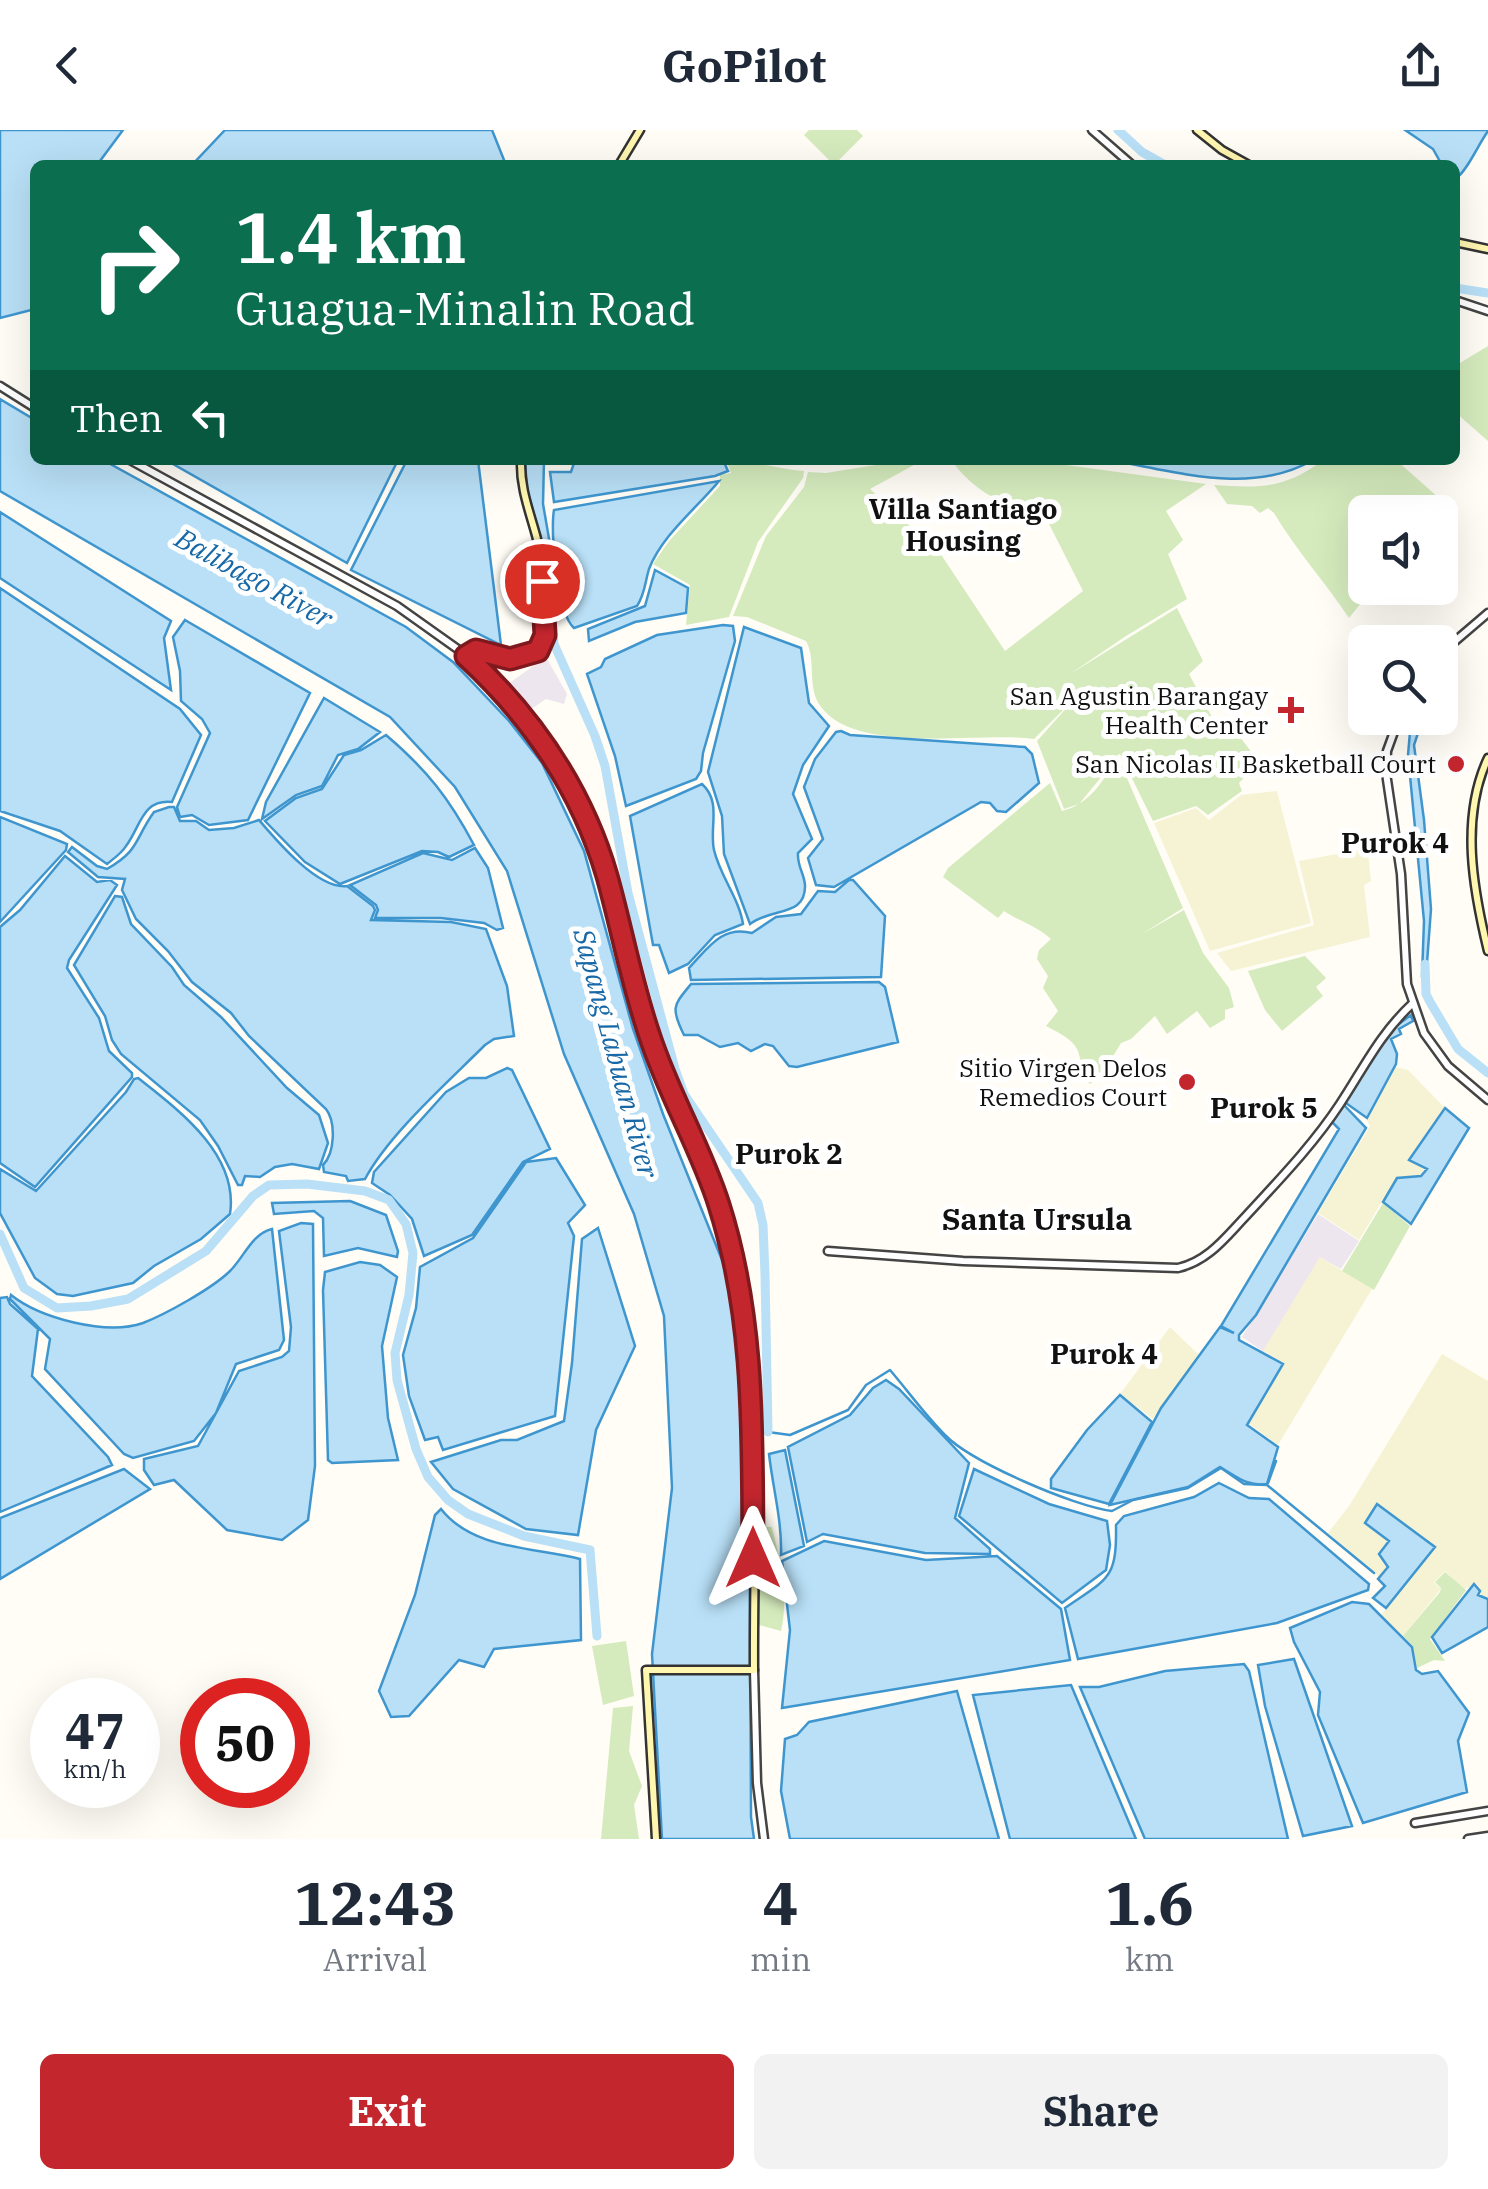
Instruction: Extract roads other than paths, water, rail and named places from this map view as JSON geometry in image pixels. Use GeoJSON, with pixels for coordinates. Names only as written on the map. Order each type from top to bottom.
{"type":"FeatureCollection","features":[{"type":"Feature","properties":{"kind":"main road"},"geometry":{"type":"LineString","coordinates":[[621,160],[640,130]]}},
{"type":"Feature","properties":{"kind":"main road"},"geometry":{"type":"LineString","coordinates":[[1197,130],[1240,160]]}},
{"type":"Feature","properties":{"kind":"main road"},"geometry":{"type":"LineString","coordinates":[[1460,243],[1488,249]]}},
{"type":"Feature","properties":{"kind":"main road"},"geometry":{"type":"LineString","coordinates":[[521,465],[525,504],[538,542],[544,644],[534,654],[519,659],[476,650],[466,656],[517,707],[548,749],[571,791],[606,874],[650,1039],[719,1204],[750,1355],[752,1670],[646,1670],[656,1839]]}},
{"type":"Feature","properties":{"kind":"main road"},"geometry":{"type":"LineString","coordinates":[[1488,758],[1474,796],[1472,826],[1477,891],[1488,951]]}},
{"type":"Feature","properties":{"kind":"street"},"geometry":{"type":"LineString","coordinates":[[1096,134],[1126,160]]}},
{"type":"Feature","properties":{"kind":"street"},"geometry":{"type":"LineString","coordinates":[[1460,302],[1485,309]]}},
{"type":"Feature","properties":{"kind":"street"},"geometry":{"type":"LineString","coordinates":[[0,386],[30,405]]}},
{"type":"Feature","properties":{"kind":"street"},"geometry":{"type":"LineString","coordinates":[[139,465],[397,606],[466,656]]}},
{"type":"Feature","properties":{"kind":"street"},"geometry":{"type":"LineString","coordinates":[[1458,638],[1488,612]]}},
{"type":"Feature","properties":{"kind":"street"},"geometry":{"type":"LineString","coordinates":[[1393,735],[1386,773],[1402,874],[1412,1003],[1424,1033],[1448,1066],[1488,1100]]}},
{"type":"Feature","properties":{"kind":"street"},"geometry":{"type":"LineString","coordinates":[[828,1252],[963,1261],[1178,1268],[1193,1264],[1221,1242],[1286,1173],[1342,1100],[1380,1036],[1412,1003]]}},
{"type":"Feature","properties":{"kind":"street"},"geometry":{"type":"LineString","coordinates":[[752,1670],[757,1784],[764,1839]]}},
{"type":"Feature","properties":{"kind":"street"},"geometry":{"type":"LineString","coordinates":[[1415,1823],[1488,1811]]}},
{"type":"Feature","properties":{"kind":"street"},"geometry":{"type":"LineString","coordinates":[[1468,1839],[1488,1836]]}},
{"type":"Feature","properties":{"kind":"water"},"geometry":{"type":"Polygon","coordinates":[[[0,130],[123,130],[101,160],[30,160],[30,310],[0,318],[0,130]]]}},
{"type":"Feature","properties":{"kind":"water"},"geometry":{"type":"Polygon","coordinates":[[[225,130],[492,130],[504,160],[197,160],[225,130]]]}},
{"type":"Feature","properties":{"kind":"water"},"geometry":{"type":"Polygon","coordinates":[[[1405,130],[1488,130],[1460,175],[1460,160],[1439,160],[1433,149],[1405,130]]]}},
{"type":"Feature","properties":{"kind":"water"},"geometry":{"type":"Polygon","coordinates":[[[0,399],[30,417],[30,465],[112,465],[406,627],[453,662],[509,721],[542,763],[584,851],[633,1029],[741,1307],[749,1381],[754,1839],[662,1839],[652,1654],[672,1488],[664,1316],[634,1214],[564,1054],[507,871],[455,787],[390,717],[0,491],[0,399]]]}},
{"type":"Feature","properties":{"kind":"water"},"geometry":{"type":"Polygon","coordinates":[[[175,465],[396,465],[347,563],[175,465]]]}},
{"type":"Feature","properties":{"kind":"water"},"geometry":{"type":"Polygon","coordinates":[[[404,465],[479,465],[501,645],[351,570],[404,465]]]}},
{"type":"Feature","properties":{"kind":"water"},"geometry":{"type":"Polygon","coordinates":[[[525,465],[544,465],[543,504],[551,550],[546,560],[527,489],[525,465]]]}},
{"type":"Feature","properties":{"kind":"water"},"geometry":{"type":"Polygon","coordinates":[[[573,465],[725,465],[728,471],[554,502],[550,472],[571,472],[573,465]]]}},
{"type":"Feature","properties":{"kind":"water"},"geometry":{"type":"Polygon","coordinates":[[[1136,465],[1302,465],[1264,477],[1239,479],[1136,465]]]}},
{"type":"Feature","properties":{"kind":"water"},"geometry":{"type":"Polygon","coordinates":[[[719,481],[662,545],[637,606],[574,628],[559,590],[554,510],[719,481]]]}},
{"type":"Feature","properties":{"kind":"water"},"geometry":{"type":"Polygon","coordinates":[[[0,512],[171,621],[164,638],[171,690],[0,578],[0,512]]]}},
{"type":"Feature","properties":{"kind":"water"},"geometry":{"type":"Polygon","coordinates":[[[655,570],[688,588],[686,613],[635,622],[589,641],[588,629],[645,606],[655,570]]]}},
{"type":"Feature","properties":{"kind":"water"},"geometry":{"type":"Polygon","coordinates":[[[0,588],[180,709],[201,735],[172,802],[148,809],[124,849],[107,864],[60,831],[0,811],[0,588]]]}},
{"type":"Feature","properties":{"kind":"water"},"geometry":{"type":"Polygon","coordinates":[[[185,620],[310,693],[248,820],[209,825],[192,815],[180,817],[177,807],[210,733],[202,719],[181,701],[173,637],[185,620]]]}},
{"type":"Feature","properties":{"kind":"water"},"geometry":{"type":"Polygon","coordinates":[[[733,626],[735,641],[701,771],[696,779],[626,806],[615,756],[587,674],[601,667],[605,659],[657,635],[733,626]]]}},
{"type":"Feature","properties":{"kind":"water"},"geometry":{"type":"Polygon","coordinates":[[[744,627],[801,648],[809,703],[829,726],[803,765],[793,794],[812,839],[798,853],[804,895],[794,907],[750,924],[724,854],[722,816],[708,772],[744,627]]]}},
{"type":"Feature","properties":{"kind":"water"},"geometry":{"type":"Polygon","coordinates":[[[324,698],[380,732],[358,749],[338,755],[322,786],[296,795],[262,819],[266,802],[324,698]]]}},
{"type":"Feature","properties":{"kind":"water"},"geometry":{"type":"Polygon","coordinates":[[[841,731],[850,735],[1025,747],[1032,754],[1039,783],[1006,812],[981,802],[834,887],[816,885],[808,858],[823,839],[804,787],[815,759],[841,731]]]}},
{"type":"Feature","properties":{"kind":"water"},"geometry":{"type":"Polygon","coordinates":[[[386,735],[436,786],[474,845],[449,857],[422,851],[340,884],[305,862],[265,821],[296,798],[322,789],[344,755],[386,735]]]}},
{"type":"Feature","properties":{"kind":"water"},"geometry":{"type":"Polygon","coordinates":[[[1410,735],[1417,735],[1414,745],[1431,909],[1426,976],[1422,976],[1424,921],[1408,755],[1410,735]]]}},
{"type":"Feature","properties":{"kind":"water"},"geometry":{"type":"Polygon","coordinates":[[[702,784],[712,799],[717,860],[743,924],[715,935],[688,964],[669,973],[659,945],[653,945],[630,816],[702,784]]]}},
{"type":"Feature","properties":{"kind":"water"},"geometry":{"type":"Polygon","coordinates":[[[174,807],[180,821],[196,821],[209,830],[259,820],[311,872],[323,880],[347,886],[373,906],[371,920],[451,922],[486,929],[507,986],[514,1036],[494,1039],[485,1045],[404,1127],[365,1179],[348,1181],[346,1176],[324,1172],[333,1137],[326,1109],[249,1036],[231,1013],[192,982],[136,919],[122,890],[125,879],[98,877],[68,852],[72,847],[107,869],[131,850],[154,812],[174,807]]]}},
{"type":"Feature","properties":{"kind":"water"},"geometry":{"type":"Polygon","coordinates":[[[0,817],[67,844],[66,850],[0,922],[0,817]]]}},
{"type":"Feature","properties":{"kind":"water"},"geometry":{"type":"Polygon","coordinates":[[[475,848],[488,868],[503,928],[497,930],[484,923],[441,918],[375,918],[376,905],[350,885],[423,853],[452,860],[475,848]]]}},
{"type":"Feature","properties":{"kind":"water"},"geometry":{"type":"Polygon","coordinates":[[[65,856],[97,882],[110,880],[117,885],[67,968],[99,1018],[109,1051],[132,1077],[35,1187],[0,1163],[0,927],[20,910],[65,856]]]}},
{"type":"Feature","properties":{"kind":"water"},"geometry":{"type":"Polygon","coordinates":[[[849,880],[885,916],[881,977],[691,980],[689,968],[716,940],[732,932],[752,933],[776,917],[801,914],[818,891],[835,892],[849,880]]]}},
{"type":"Feature","properties":{"kind":"water"},"geometry":{"type":"Polygon","coordinates":[[[115,896],[122,897],[131,924],[184,985],[319,1115],[328,1143],[319,1169],[292,1164],[275,1167],[260,1177],[245,1176],[242,1185],[238,1185],[200,1120],[121,1054],[105,1016],[74,965],[115,896]]]}},
{"type":"Feature","properties":{"kind":"water"},"geometry":{"type":"Polygon","coordinates":[[[879,982],[885,987],[898,1042],[797,1067],[789,1066],[773,1046],[765,1044],[751,1051],[738,1043],[720,1047],[698,1035],[684,1035],[676,1012],[691,984],[879,982]]]}},
{"type":"Feature","properties":{"kind":"water"},"geometry":{"type":"Polygon","coordinates":[[[1411,1015],[1413,1021],[1391,1039],[1396,1064],[1367,1118],[1343,1101],[1388,1032],[1411,1015]]]}},
{"type":"Feature","properties":{"kind":"water"},"geometry":{"type":"Polygon","coordinates":[[[507,1068],[512,1070],[550,1149],[523,1162],[472,1235],[424,1256],[412,1219],[390,1195],[372,1183],[374,1172],[446,1092],[469,1078],[486,1078],[507,1068]]]}},
{"type":"Feature","properties":{"kind":"water"},"geometry":{"type":"Polygon","coordinates":[[[138,1078],[188,1120],[216,1154],[230,1193],[230,1214],[201,1239],[133,1283],[73,1296],[57,1294],[35,1278],[0,1213],[0,1169],[36,1191],[138,1078]]]}},
{"type":"Feature","properties":{"kind":"water"},"geometry":{"type":"Polygon","coordinates":[[[1342,1103],[1366,1128],[1256,1315],[1239,1335],[1239,1340],[1283,1364],[1247,1425],[1278,1447],[1267,1484],[1248,1482],[1220,1467],[1188,1487],[1110,1505],[1161,1408],[1220,1327],[1234,1333],[1221,1326],[1339,1129],[1331,1121],[1342,1103]]]}},
{"type":"Feature","properties":{"kind":"water"},"geometry":{"type":"Polygon","coordinates":[[[1445,1108],[1469,1128],[1411,1224],[1383,1202],[1397,1178],[1421,1176],[1427,1169],[1409,1160],[1445,1108]]]}},
{"type":"Feature","properties":{"kind":"water"},"geometry":{"type":"Polygon","coordinates":[[[556,1158],[585,1205],[568,1223],[574,1236],[555,1416],[443,1450],[438,1437],[425,1440],[409,1396],[403,1355],[416,1308],[420,1267],[473,1238],[526,1162],[556,1158]]]}},
{"type":"Feature","properties":{"kind":"water"},"geometry":{"type":"Polygon","coordinates":[[[350,1201],[386,1215],[397,1257],[358,1248],[324,1256],[323,1218],[314,1211],[274,1214],[272,1203],[350,1201]]]}},
{"type":"Feature","properties":{"kind":"water"},"geometry":{"type":"Polygon","coordinates":[[[301,1223],[313,1224],[315,1466],[308,1520],[282,1540],[227,1530],[174,1480],[154,1485],[144,1470],[144,1459],[198,1446],[239,1371],[289,1351],[291,1327],[279,1231],[301,1223]]]}},
{"type":"Feature","properties":{"kind":"water"},"geometry":{"type":"Polygon","coordinates":[[[598,1228],[635,1346],[596,1430],[578,1535],[526,1529],[453,1489],[431,1462],[501,1440],[517,1440],[564,1421],[582,1239],[598,1228]]]}},
{"type":"Feature","properties":{"kind":"water"},"geometry":{"type":"Polygon","coordinates":[[[272,1229],[284,1340],[279,1350],[236,1364],[216,1413],[194,1441],[133,1458],[124,1454],[45,1369],[50,1339],[10,1299],[11,1295],[39,1311],[93,1326],[143,1323],[221,1279],[253,1241],[272,1229]]]}},
{"type":"Feature","properties":{"kind":"water"},"geometry":{"type":"Polygon","coordinates":[[[360,1262],[380,1265],[397,1277],[382,1346],[388,1418],[398,1460],[332,1463],[328,1460],[325,1272],[360,1262]]]}},
{"type":"Feature","properties":{"kind":"water"},"geometry":{"type":"Polygon","coordinates":[[[7,1297],[38,1329],[32,1376],[112,1465],[0,1512],[0,1298],[7,1297]]]}},
{"type":"Feature","properties":{"kind":"water"},"geometry":{"type":"Polygon","coordinates":[[[886,1380],[969,1463],[955,1518],[990,1549],[990,1554],[925,1553],[823,1534],[807,1542],[788,1447],[850,1415],[873,1388],[886,1380]]]}},
{"type":"Feature","properties":{"kind":"water"},"geometry":{"type":"Polygon","coordinates":[[[1120,1395],[1152,1422],[1109,1504],[1051,1488],[1051,1479],[1087,1430],[1120,1395]]]}},
{"type":"Feature","properties":{"kind":"water"},"geometry":{"type":"Polygon","coordinates":[[[785,1450],[804,1546],[781,1555],[769,1454],[785,1450]]]}},
{"type":"Feature","properties":{"kind":"water"},"geometry":{"type":"Polygon","coordinates":[[[124,1469],[150,1489],[0,1579],[0,1518],[124,1469]]]}},
{"type":"Feature","properties":{"kind":"water"},"geometry":{"type":"Polygon","coordinates":[[[974,1469],[1049,1504],[1107,1521],[1110,1545],[1106,1570],[1062,1603],[959,1516],[974,1469]]]}},
{"type":"Feature","properties":{"kind":"water"},"geometry":{"type":"Polygon","coordinates":[[[1219,1483],[1249,1498],[1269,1499],[1369,1584],[1368,1590],[1277,1623],[1078,1659],[1065,1608],[1100,1583],[1112,1568],[1116,1525],[1124,1516],[1194,1497],[1219,1483]]]}},
{"type":"Feature","properties":{"kind":"water"},"geometry":{"type":"Polygon","coordinates":[[[1377,1504],[1435,1547],[1386,1608],[1373,1598],[1385,1586],[1378,1579],[1388,1567],[1379,1554],[1389,1541],[1365,1523],[1377,1504]]]}},
{"type":"Feature","properties":{"kind":"water"},"geometry":{"type":"Polygon","coordinates":[[[441,1509],[454,1522],[487,1540],[580,1559],[581,1640],[494,1649],[484,1667],[459,1660],[409,1716],[391,1717],[379,1691],[415,1595],[435,1515],[441,1509]]]}},
{"type":"Feature","properties":{"kind":"water"},"geometry":{"type":"Polygon","coordinates":[[[824,1541],[926,1560],[997,1556],[1061,1609],[1070,1660],[782,1708],[790,1630],[782,1561],[824,1541]]]}},
{"type":"Feature","properties":{"kind":"water"},"geometry":{"type":"Polygon","coordinates":[[[1474,1584],[1480,1591],[1478,1595],[1488,1599],[1488,1627],[1442,1653],[1432,1637],[1474,1584]]]}},
{"type":"Feature","properties":{"kind":"water"},"geometry":{"type":"Polygon","coordinates":[[[1352,1602],[1369,1604],[1412,1647],[1416,1670],[1422,1674],[1438,1671],[1469,1713],[1458,1741],[1467,1792],[1363,1823],[1318,1715],[1320,1692],[1290,1628],[1352,1602]]]}},
{"type":"Feature","properties":{"kind":"water"},"geometry":{"type":"Polygon","coordinates":[[[1294,1659],[1352,1826],[1303,1836],[1265,1706],[1258,1665],[1294,1659]]]}},
{"type":"Feature","properties":{"kind":"water"},"geometry":{"type":"Polygon","coordinates":[[[1244,1664],[1249,1671],[1288,1839],[1145,1839],[1080,1687],[1099,1687],[1165,1671],[1244,1664]]]}},
{"type":"Feature","properties":{"kind":"water"},"geometry":{"type":"Polygon","coordinates":[[[1071,1685],[1136,1839],[1010,1839],[973,1695],[1071,1685]]]}},
{"type":"Feature","properties":{"kind":"water"},"geometry":{"type":"Polygon","coordinates":[[[957,1691],[999,1839],[790,1839],[781,1791],[785,1739],[797,1735],[809,1722],[957,1691]]]}},
{"type":"Feature","properties":{"kind":"waterway"},"geometry":{"type":"LineString","coordinates":[[1118,130],[1156,160]]}},
{"type":"Feature","properties":{"kind":"waterway"},"geometry":{"type":"LineString","coordinates":[[1460,289],[1488,293]]}},
{"type":"Feature","properties":{"kind":"waterway"},"geometry":{"type":"LineString","coordinates":[[546,550],[554,644],[605,766],[628,893],[675,1069],[684,1094],[758,1203],[763,1225],[768,1432]]}},
{"type":"Feature","properties":{"kind":"waterway"},"geometry":{"type":"LineString","coordinates":[[1425,964],[1430,1002],[1458,1049],[1488,1073]]}},
{"type":"Feature","properties":{"kind":"waterway"},"geometry":{"type":"LineString","coordinates":[[0,1234],[24,1288],[57,1308],[91,1306],[128,1299],[206,1251],[253,1196],[269,1185],[307,1184],[365,1191],[389,1200],[406,1224],[413,1253],[409,1295],[395,1353],[397,1380],[428,1477],[448,1500],[468,1514],[524,1536],[590,1550],[597,1636]]}},
{"type":"Feature","properties":{"kind":"waterway"},"geometry":{"type":"LineString","coordinates":[[768,1432],[790,1435],[848,1410],[866,1385],[890,1370],[958,1446],[1049,1492],[1112,1511],[1133,1500],[1188,1488],[1221,1468],[1244,1484],[1267,1485],[1374,1573]]}},
{"type":"Feature","properties":{"kind":"waterway"},"geometry":{"type":"LineString","coordinates":[[1268,1483],[1276,1461]]}},
{"type":"Feature","properties":{"kind":"place","name":"San Agustin Barangay Health Center"},"geometry":{"type":"Point","coordinates":[1291,710]}},
{"type":"Feature","properties":{"kind":"place","name":"San Nicolas II Basketball Court"},"geometry":{"type":"Point","coordinates":[1456,764]}},
{"type":"Feature","properties":{"kind":"place","name":"Sitio Virgen Delos Remedios Court"},"geometry":{"type":"Point","coordinates":[1187,1082]}},
{"type":"Feature","properties":{"kind":"district","name":"Villa Santiago Housing"},"geometry":{"type":"Point","coordinates":[963,525]}},
{"type":"Feature","properties":{"kind":"district","name":"Purok 4"},"geometry":{"type":"Point","coordinates":[1395,843]}},
{"type":"Feature","properties":{"kind":"district","name":"Purok 5"},"geometry":{"type":"Point","coordinates":[1264,1108]}},
{"type":"Feature","properties":{"kind":"district","name":"Purok 2"},"geometry":{"type":"Point","coordinates":[789,1154]}},
{"type":"Feature","properties":{"kind":"district","name":"Santa Ursula"},"geometry":{"type":"Point","coordinates":[1037,1220]}},
{"type":"Feature","properties":{"kind":"district","name":"Purok 4"},"geometry":{"type":"Point","coordinates":[1104,1354]}},
{"type":"Feature","properties":{"kind":"water label","name":"Balibago River"},"geometry":{"type":"Point","coordinates":[254,578]}},
{"type":"Feature","properties":{"kind":"water label","name":"Sapang Labuan River"},"geometry":{"type":"Point","coordinates":[616,1053]}}]}
